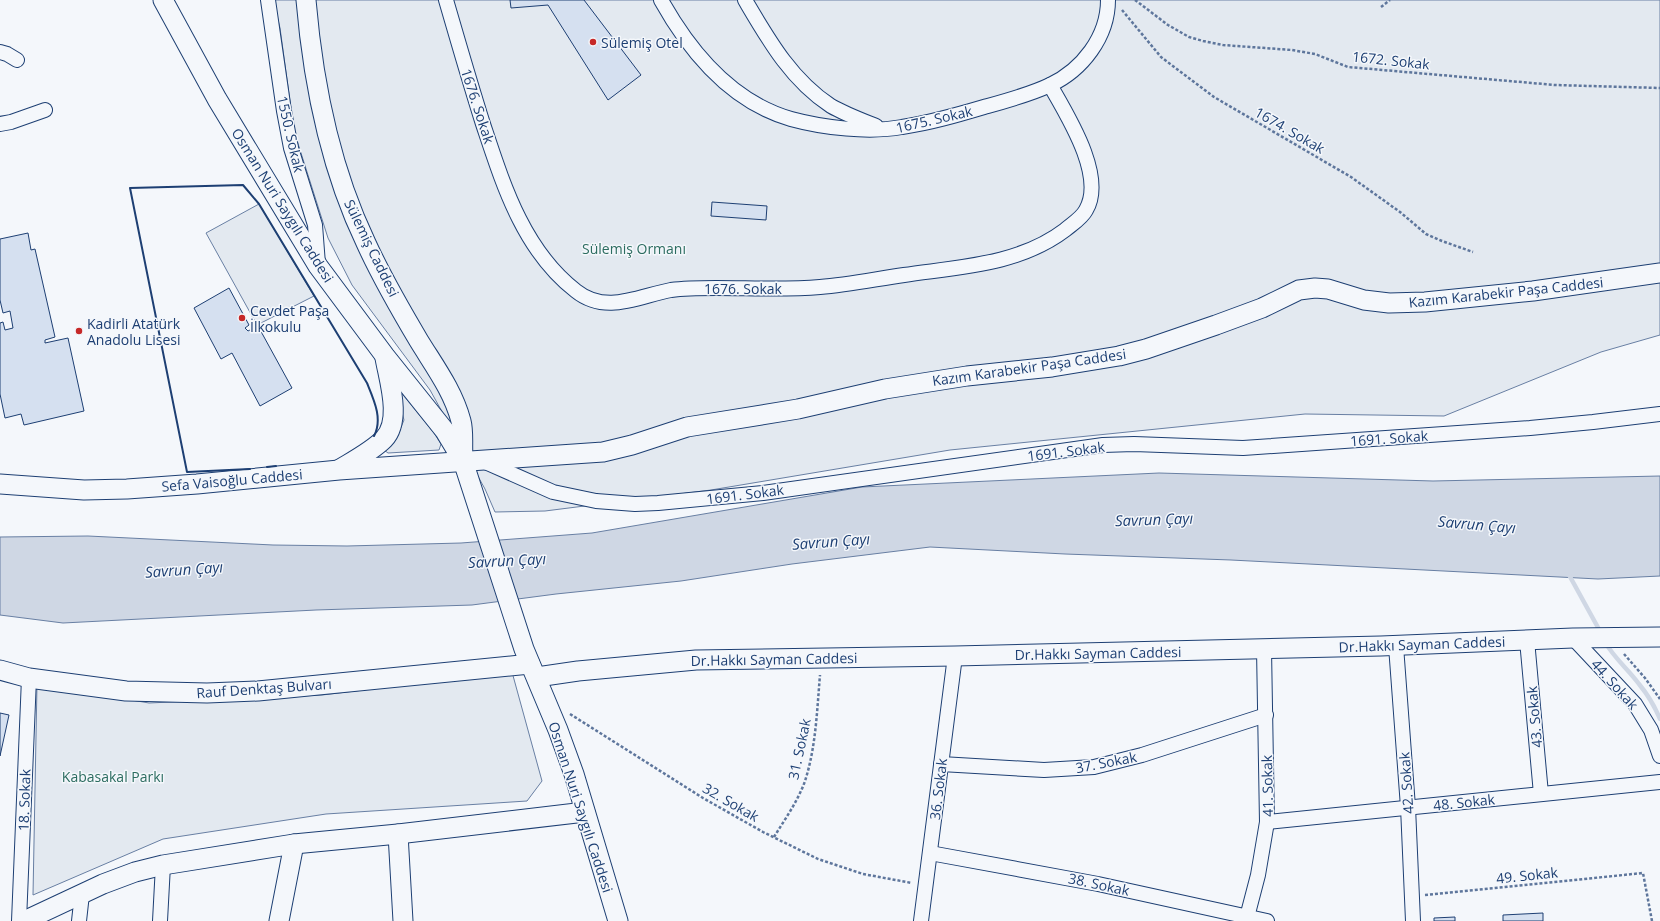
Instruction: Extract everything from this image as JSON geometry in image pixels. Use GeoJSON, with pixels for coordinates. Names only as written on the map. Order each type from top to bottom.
{"type":"FeatureCollection","features":[{"type":"Feature","properties":{"kind":"street","name":"Osman Nuri Saygılı Caddesi"},"geometry":{"type":"LineString","coordinates":[[163,0],[217,99],[318,266],[385,356],[445,431],[472,460],[468,481],[530,664],[574,774],[618,921]]}},
{"type":"Feature","properties":{"kind":"street","name":"1550. Sokak"},"geometry":{"type":"LineString","coordinates":[[268,0],[288,134],[315,224],[318,266]]}},
{"type":"Feature","properties":{"kind":"street","name":"Sülemiş Caddesi"},"geometry":{"type":"LineString","coordinates":[[306,0],[309,36],[327,128],[337,167],[352,213],[384,279],[450,392],[472,460]]}},
{"type":"Feature","properties":{"kind":"street","name":"1676. Sokak"},"geometry":{"type":"LineString","coordinates":[[446,0],[494,158],[507,195],[520,221],[532,242],[554,271],[576,291],[588,298],[600,302],[632,301],[661,292],[688,288],[820,288],[990,262],[1022,254],[1042,245],[1074,223],[1086,210],[1091,190],[1091,177],[1082,144],[1050,85]]}},
{"type":"Feature","properties":{"kind":"street","name":"1675. Sokak"},"geometry":{"type":"LineString","coordinates":[[661,0],[689,44],[712,70],[730,86],[751,100],[791,119],[832,126],[884,129],[907,127],[945,118],[1032,93],[1063,78],[1076,68],[1095,46],[1114,3]]}},
{"type":"Feature","properties":{"kind":"street"},"geometry":{"type":"LineString","coordinates":[[745,0],[784,62],[803,82],[832,106],[884,129]]}},
{"type":"Feature","properties":{"kind":"street"},"geometry":{"type":"LineString","coordinates":[[0,52],[17,60]]}},
{"type":"Feature","properties":{"kind":"street"},"geometry":{"type":"LineString","coordinates":[[0,124],[11,122],[45,110]]}},
{"type":"Feature","properties":{"kind":"street","name":"Kazım Karabekir Paşa Caddesi"},"geometry":{"type":"LineString","coordinates":[[472,460],[603,452],[632,445],[687,427],[791,410],[885,389],[967,376],[1052,367],[1119,356],[1146,349],[1216,325],[1262,308],[1299,290],[1315,288],[1328,289],[1364,300],[1389,303],[1425,302],[1533,291],[1660,273]]}},
{"type":"Feature","properties":{"kind":"street"},"geometry":{"type":"LineString","coordinates":[[339,470],[384,438],[392,426],[393,412],[385,356]]}},
{"type":"Feature","properties":{"kind":"street","name":"1691. Sokak"},"geometry":{"type":"LineString","coordinates":[[472,460],[553,492],[596,501],[658,504],[763,493],[1103,445],[1134,444],[1243,448],[1514,429],[1660,414]]}},
{"type":"Feature","properties":{"kind":"street","name":"Sefa Vaisoğlu Caddesi"},"geometry":{"type":"LineString","coordinates":[[0,484],[70,490],[127,489],[472,460]]}},
{"type":"Feature","properties":{"kind":"street","name":"Dr.Hakkı Sayman Caddesi"},"geometry":{"type":"LineString","coordinates":[[530,664],[593,669],[696,660],[1396,646],[1573,638],[1660,637]]}},
{"type":"Feature","properties":{"kind":"street","name":"44. Sokak"},"geometry":{"type":"LineString","coordinates":[[1573,638],[1636,704],[1651,730],[1660,756]]}},
{"type":"Feature","properties":{"kind":"street","name":"43. Sokak"},"geometry":{"type":"LineString","coordinates":[[1528,640],[1541,794]]}},
{"type":"Feature","properties":{"kind":"street","name":"42. Sokak"},"geometry":{"type":"LineString","coordinates":[[1396,646],[1408,808],[1413,921]]}},
{"type":"Feature","properties":{"kind":"street","name":"41. Sokak"},"geometry":{"type":"LineString","coordinates":[[1247,918],[1258,875],[1267,822],[1264,649]]}},
{"type":"Feature","properties":{"kind":"street","name":"36. Sokak"},"geometry":{"type":"LineString","coordinates":[[920,921],[955,656]]}},
{"type":"Feature","properties":{"kind":"street","name":"Rauf Denktaş Bulvarı"},"geometry":{"type":"LineString","coordinates":[[0,670],[29,678],[126,692],[207,693],[258,691],[530,664]]}},
{"type":"Feature","properties":{"kind":"street","name":"18. Sokak"},"geometry":{"type":"LineString","coordinates":[[19,921],[29,678]]}},
{"type":"Feature","properties":{"kind":"street","name":"37. Sokak"},"geometry":{"type":"LineString","coordinates":[[941,764],[1044,770],[1094,767],[1142,755],[1266,715]]}},
{"type":"Feature","properties":{"kind":"street","name":"48. Sokak"},"geometry":{"type":"LineString","coordinates":[[1267,822],[1660,782]]}},
{"type":"Feature","properties":{"kind":"street"},"geometry":{"type":"LineString","coordinates":[[24,921],[119,877],[163,865],[227,853],[294,844],[398,834],[585,812]]}},
{"type":"Feature","properties":{"kind":"street"},"geometry":{"type":"LineString","coordinates":[[398,834],[403,921]]}},
{"type":"Feature","properties":{"kind":"street"},"geometry":{"type":"LineString","coordinates":[[279,921],[294,844]]}},
{"type":"Feature","properties":{"kind":"street","name":"38. Sokak"},"geometry":{"type":"LineString","coordinates":[[930,853],[1074,879],[1247,918],[1267,921]]}},
{"type":"Feature","properties":{"kind":"street"},"geometry":{"type":"LineString","coordinates":[[160,921],[163,865]]}},
{"type":"Feature","properties":{"kind":"street"},"geometry":{"type":"LineString","coordinates":[[79,921],[82,894]]}},
{"type":"Feature","properties":{"kind":"path","name":"1672. Sokak"},"geometry":{"type":"LineString","coordinates":[[1135,0],[1168,25],[1189,37],[1203,41],[1253,48],[1277,48],[1308,53],[1330,59],[1348,67],[1555,85],[1660,88]]}},
{"type":"Feature","properties":{"kind":"path"},"geometry":{"type":"LineString","coordinates":[[1381,7],[1390,0]]}},
{"type":"Feature","properties":{"kind":"path","name":"1674. Sokak"},"geometry":{"type":"LineString","coordinates":[[1114,3],[1161,57],[1214,97],[1351,177],[1426,234],[1474,252]]}},
{"type":"Feature","properties":{"kind":"path"},"geometry":{"type":"LineString","coordinates":[[1609,637],[1645,678],[1660,699]]}},
{"type":"Feature","properties":{"kind":"path","name":"31. Sokak"},"geometry":{"type":"LineString","coordinates":[[774,837],[794,805],[805,781],[815,733],[821,658]]}},
{"type":"Feature","properties":{"kind":"path","name":"32. Sokak"},"geometry":{"type":"LineString","coordinates":[[544,698],[703,798],[774,837],[818,858],[863,874],[925,885]]}},
{"type":"Feature","properties":{"kind":"path","name":"49. Sokak"},"geometry":{"type":"LineString","coordinates":[[1412,897],[1643,873],[1652,921]]}},
{"type":"Feature","properties":{"kind":"green space","name":"Sülemiş Ormanı"},"geometry":{"type":"Polygon","coordinates":[[[273,0],[1660,0],[1660,335],[1601,352],[1444,416],[1305,414],[950,450],[711,490],[545,511],[495,512],[485,489],[430,390],[352,285],[328,238],[294,131],[280,28],[273,0]]]}},
{"type":"Feature","properties":{"kind":"green space"},"geometry":{"type":"Polygon","coordinates":[[[259,204],[314,296],[257,325],[206,233],[259,204]]]}},
{"type":"Feature","properties":{"kind":"green space"},"geometry":{"type":"Polygon","coordinates":[[[395,385],[434,433],[441,444],[439,450],[388,453],[384,450],[399,432],[404,420],[395,385]]]}},
{"type":"Feature","properties":{"kind":"green space","name":"Kabasakal Parkı"},"geometry":{"type":"Polygon","coordinates":[[[512,672],[542,781],[527,801],[326,814],[163,839],[33,895],[37,684],[149,703],[322,695],[512,672]]]}},
{"type":"Feature","properties":{"kind":"water","name":"Savrun Çayı"},"geometry":{"type":"Polygon","coordinates":[[[1159,473],[1433,481],[1660,476],[1660,576],[1598,579],[1231,560],[930,547],[792,564],[681,581],[556,594],[472,605],[316,610],[63,623],[0,615],[0,537],[88,536],[273,545],[347,546],[461,543],[592,533],[862,487],[1159,473]]]}},
{"type":"Feature","properties":{"kind":"building","name":"Sülemiş Otel"},"geometry":{"type":"Polygon","coordinates":[[[510,0],[584,0],[641,75],[608,100],[548,5],[511,8],[510,0]]]}},
{"type":"Feature","properties":{"kind":"building"},"geometry":{"type":"Polygon","coordinates":[[[712,202],[767,206],[766,220],[711,216],[712,202]]]}},
{"type":"Feature","properties":{"kind":"building"},"geometry":{"type":"Polygon","coordinates":[[[28,233],[31,250],[35,249],[55,337],[45,340],[45,343],[68,338],[84,411],[24,425],[21,414],[5,418],[0,394],[0,323],[3,322],[5,330],[13,328],[10,311],[3,313],[0,300],[0,239],[28,233]]]}},
{"type":"Feature","properties":{"kind":"building"},"geometry":{"type":"Polygon","coordinates":[[[229,288],[249,325],[245,328],[248,331],[258,326],[292,388],[260,406],[232,353],[221,359],[194,308],[229,288]]]}},
{"type":"Feature","properties":{"kind":"building"},"geometry":{"type":"Polygon","coordinates":[[[0,713],[9,715],[0,756],[0,713]]]}},
{"type":"Feature","properties":{"kind":"building"},"geometry":{"type":"Polygon","coordinates":[[[1543,913],[1543,921],[1503,921],[1503,915],[1543,913]]]}},
{"type":"Feature","properties":{"kind":"building"},"geometry":{"type":"Polygon","coordinates":[[[1455,917],[1455,921],[1434,921],[1434,918],[1455,917]]]}},
{"type":"Feature","properties":{"kind":"waterway"},"geometry":{"type":"LineString","coordinates":[[1568,573],[1601,633]]}},
{"type":"Feature","properties":{"kind":"waterway"},"geometry":{"type":"LineString","coordinates":[[1605,642],[1645,692],[1660,719]]}},
{"type":"Feature","properties":{"kind":"wall"},"geometry":{"type":"LineString","coordinates":[[250,469],[187,472],[130,188],[243,185],[259,204],[367,383],[375,403],[378,416],[377,430],[374,436]]}},
{"type":"Feature","properties":{"kind":"wall"},"geometry":{"type":"LineString","coordinates":[[267,467],[276,466]]}},
{"type":"Feature","properties":{"kind":"place","name":"Sülemiş Otel"},"geometry":{"type":"Point","coordinates":[593,42]}},
{"type":"Feature","properties":{"kind":"place","name":"Cevdet Paşa İlkokulu"},"geometry":{"type":"Point","coordinates":[242,318]}},
{"type":"Feature","properties":{"kind":"place","name":"Kadirli Atatürk Anadolu Lisesi"},"geometry":{"type":"Point","coordinates":[79,331]}}]}
